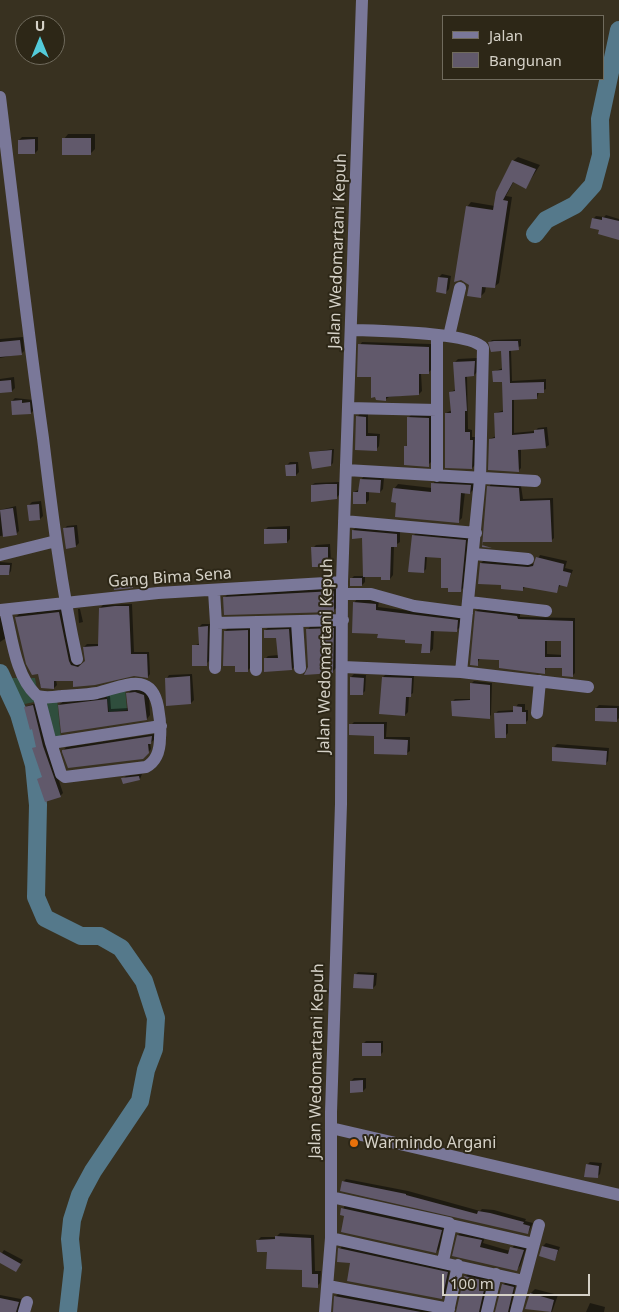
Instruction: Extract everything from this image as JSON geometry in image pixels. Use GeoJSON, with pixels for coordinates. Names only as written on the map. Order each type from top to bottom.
{"type":"FeatureCollection","features":[{"type":"Feature","properties":{"kind":"street","name":"Jalan Wedomartani Kepuh"},"geometry":{"type":"LineString","coordinates":[[325,1312],[331,1238],[331,1128],[343,667],[342,588],[362,0]]}},
{"type":"Feature","properties":{"kind":"street"},"geometry":{"type":"LineString","coordinates":[[0,97],[15,229],[56,542],[65,603],[77,658]]}},
{"type":"Feature","properties":{"kind":"street"},"geometry":{"type":"LineString","coordinates":[[437,476],[437,410],[443,336],[460,288]]}},
{"type":"Feature","properties":{"kind":"street"},"geometry":{"type":"LineString","coordinates":[[352,330],[443,336],[476,342],[483,348],[480,479],[461,672]]}},
{"type":"Feature","properties":{"kind":"street"},"geometry":{"type":"LineString","coordinates":[[348,408],[437,410]]}},
{"type":"Feature","properties":{"kind":"street"},"geometry":{"type":"LineString","coordinates":[[346,470],[535,481]]}},
{"type":"Feature","properties":{"kind":"street"},"geometry":{"type":"LineString","coordinates":[[344,522],[476,533]]}},
{"type":"Feature","properties":{"kind":"street"},"geometry":{"type":"LineString","coordinates":[[0,555],[56,542]]}},
{"type":"Feature","properties":{"kind":"street"},"geometry":{"type":"LineString","coordinates":[[474,554],[528,559]]}},
{"type":"Feature","properties":{"kind":"street","name":"Gang Bima Sena"},"geometry":{"type":"LineString","coordinates":[[3,610],[158,593],[342,588],[414,606],[546,611]]}},
{"type":"Feature","properties":{"kind":"street"},"geometry":{"type":"LineString","coordinates":[[214,591],[216,623],[215,668]]}},
{"type":"Feature","properties":{"kind":"street"},"geometry":{"type":"LineString","coordinates":[[3,610],[16,656],[30,689],[39,697],[62,774],[65,777],[142,768],[150,765],[159,750],[161,726],[156,696],[147,685],[118,687],[95,693],[39,697]]}},
{"type":"Feature","properties":{"kind":"street"},"geometry":{"type":"LineString","coordinates":[[216,623],[343,620]]}},
{"type":"Feature","properties":{"kind":"street"},"geometry":{"type":"LineString","coordinates":[[256,622],[256,670]]}},
{"type":"Feature","properties":{"kind":"street"},"geometry":{"type":"LineString","coordinates":[[297,622],[300,668]]}},
{"type":"Feature","properties":{"kind":"street"},"geometry":{"type":"LineString","coordinates":[[343,667],[461,672],[588,687]]}},
{"type":"Feature","properties":{"kind":"street"},"geometry":{"type":"LineString","coordinates":[[537,712],[540,681]]}},
{"type":"Feature","properties":{"kind":"street"},"geometry":{"type":"LineString","coordinates":[[52,743],[161,726]]}},
{"type":"Feature","properties":{"kind":"street"},"geometry":{"type":"LineString","coordinates":[[331,1128],[619,1195]]}},
{"type":"Feature","properties":{"kind":"street"},"geometry":{"type":"LineString","coordinates":[[331,1197],[450,1223],[451,1225],[534,1244]]}},
{"type":"Feature","properties":{"kind":"street"},"geometry":{"type":"LineString","coordinates":[[443,1261],[451,1225]]}},
{"type":"Feature","properties":{"kind":"street"},"geometry":{"type":"LineString","coordinates":[[519,1311],[524,1281],[539,1226]]}},
{"type":"Feature","properties":{"kind":"street"},"geometry":{"type":"LineString","coordinates":[[331,1238],[443,1261],[524,1281]]}},
{"type":"Feature","properties":{"kind":"street"},"geometry":{"type":"LineString","coordinates":[[328,1286],[448,1311],[458,1265]]}},
{"type":"Feature","properties":{"kind":"street"},"geometry":{"type":"LineString","coordinates":[[487,1312],[496,1274]]}},
{"type":"Feature","properties":{"kind":"green space"},"geometry":{"type":"Polygon","coordinates":[[[9,678],[35,678],[39,701],[20,705],[9,678]]]}},
{"type":"Feature","properties":{"kind":"green space"},"geometry":{"type":"Polygon","coordinates":[[[125,688],[127,710],[109,712],[106,691],[125,688]]]}},
{"type":"Feature","properties":{"kind":"green space"},"geometry":{"type":"Polygon","coordinates":[[[57,698],[61,739],[52,740],[41,700],[57,698]]]}},
{"type":"Feature","properties":{"kind":"building"},"geometry":{"type":"Polygon","coordinates":[[[62,138],[91,138],[91,155],[62,155],[62,138]]]}},
{"type":"Feature","properties":{"kind":"building"},"geometry":{"type":"Polygon","coordinates":[[[35,139],[35,154],[18,154],[18,140],[35,139]]]}},
{"type":"Feature","properties":{"kind":"building"},"geometry":{"type":"Polygon","coordinates":[[[512,160],[536,169],[526,189],[513,182],[503,200],[508,201],[495,288],[482,287],[481,298],[467,296],[469,285],[461,280],[454,282],[466,206],[493,210],[496,192],[512,160]]]}},
{"type":"Feature","properties":{"kind":"building"},"geometry":{"type":"Polygon","coordinates":[[[602,217],[619,221],[619,240],[598,234],[599,230],[590,228],[592,218],[602,220],[602,217]]]}},
{"type":"Feature","properties":{"kind":"building"},"geometry":{"type":"Polygon","coordinates":[[[438,277],[448,278],[446,294],[436,292],[438,277]]]}},
{"type":"Feature","properties":{"kind":"building"},"geometry":{"type":"Polygon","coordinates":[[[20,340],[22,355],[0,357],[0,342],[20,340]]]}},
{"type":"Feature","properties":{"kind":"building"},"geometry":{"type":"Polygon","coordinates":[[[518,341],[519,350],[509,351],[510,383],[544,382],[544,393],[537,393],[537,399],[512,400],[512,435],[534,433],[534,430],[544,429],[546,448],[518,450],[519,472],[488,470],[489,439],[495,438],[494,413],[503,412],[502,382],[493,382],[492,371],[502,370],[501,351],[491,352],[488,342],[518,341]]]}},
{"type":"Feature","properties":{"kind":"building"},"geometry":{"type":"Polygon","coordinates":[[[358,344],[429,347],[429,374],[419,374],[419,395],[386,397],[386,401],[376,400],[375,397],[371,398],[371,377],[357,377],[358,344]]]}},
{"type":"Feature","properties":{"kind":"building"},"geometry":{"type":"Polygon","coordinates":[[[475,361],[474,376],[465,377],[467,411],[465,411],[465,432],[470,432],[470,440],[473,440],[472,469],[445,468],[445,413],[451,413],[449,392],[455,391],[453,362],[475,361]]]}},
{"type":"Feature","properties":{"kind":"building"},"geometry":{"type":"Polygon","coordinates":[[[11,380],[12,392],[0,393],[0,381],[11,380]]]}},
{"type":"Feature","properties":{"kind":"building"},"geometry":{"type":"Polygon","coordinates":[[[22,400],[22,403],[30,402],[31,414],[12,415],[11,401],[22,400]]]}},
{"type":"Feature","properties":{"kind":"building"},"geometry":{"type":"Polygon","coordinates":[[[356,416],[366,417],[366,436],[377,436],[377,451],[355,450],[356,416]]]}},
{"type":"Feature","properties":{"kind":"building"},"geometry":{"type":"Polygon","coordinates":[[[407,417],[429,418],[429,467],[404,465],[404,446],[407,446],[407,417]]]}},
{"type":"Feature","properties":{"kind":"building"},"geometry":{"type":"Polygon","coordinates":[[[332,450],[331,466],[312,469],[309,452],[332,450]]]}},
{"type":"Feature","properties":{"kind":"building"},"geometry":{"type":"Polygon","coordinates":[[[296,464],[296,476],[286,476],[285,465],[296,464]]]}},
{"type":"Feature","properties":{"kind":"building"},"geometry":{"type":"Polygon","coordinates":[[[360,479],[381,480],[380,493],[366,492],[366,504],[353,504],[353,492],[358,492],[360,479]]]}},
{"type":"Feature","properties":{"kind":"building"},"geometry":{"type":"Polygon","coordinates":[[[431,483],[471,485],[470,494],[461,493],[459,523],[395,517],[396,503],[391,502],[393,488],[431,492],[431,483]]]}},
{"type":"Feature","properties":{"kind":"building"},"geometry":{"type":"Polygon","coordinates":[[[337,484],[337,499],[311,502],[311,485],[337,484]]]}},
{"type":"Feature","properties":{"kind":"building"},"geometry":{"type":"Polygon","coordinates":[[[487,486],[519,488],[520,501],[550,500],[552,542],[482,542],[487,486]]]}},
{"type":"Feature","properties":{"kind":"building"},"geometry":{"type":"Polygon","coordinates":[[[39,504],[40,520],[29,521],[27,505],[39,504]]]}},
{"type":"Feature","properties":{"kind":"building"},"geometry":{"type":"Polygon","coordinates":[[[13,508],[17,535],[3,537],[0,510],[13,508]]]}},
{"type":"Feature","properties":{"kind":"building"},"geometry":{"type":"Polygon","coordinates":[[[74,527],[76,547],[66,549],[63,528],[74,527]]]}},
{"type":"Feature","properties":{"kind":"building"},"geometry":{"type":"Polygon","coordinates":[[[264,529],[287,529],[287,543],[264,544],[264,529]]]}},
{"type":"Feature","properties":{"kind":"building"},"geometry":{"type":"Polygon","coordinates":[[[352,530],[397,534],[397,547],[391,547],[390,580],[381,580],[381,577],[363,577],[362,538],[352,539],[352,530]]]}},
{"type":"Feature","properties":{"kind":"building"},"geometry":{"type":"Polygon","coordinates":[[[412,535],[466,540],[461,592],[448,592],[448,588],[441,588],[441,558],[425,557],[424,573],[408,572],[412,535]]]}},
{"type":"Feature","properties":{"kind":"building"},"geometry":{"type":"Polygon","coordinates":[[[311,547],[328,547],[328,567],[312,567],[311,547]]]}},
{"type":"Feature","properties":{"kind":"building"},"geometry":{"type":"Polygon","coordinates":[[[536,557],[564,564],[563,571],[571,573],[567,587],[559,585],[557,593],[523,587],[523,591],[501,589],[501,585],[478,584],[480,563],[528,567],[533,566],[536,557]]]}},
{"type":"Feature","properties":{"kind":"building"},"geometry":{"type":"Polygon","coordinates":[[[0,565],[10,565],[9,575],[0,575],[0,565]]]}},
{"type":"Feature","properties":{"kind":"building"},"geometry":{"type":"Polygon","coordinates":[[[350,578],[362,578],[362,586],[350,586],[350,578]]]}},
{"type":"Feature","properties":{"kind":"building"},"geometry":{"type":"Polygon","coordinates":[[[132,579],[133,588],[114,590],[113,582],[132,579]]]}},
{"type":"Feature","properties":{"kind":"building"},"geometry":{"type":"Polygon","coordinates":[[[334,591],[334,612],[224,615],[223,597],[334,591]]]}},
{"type":"Feature","properties":{"kind":"building"},"geometry":{"type":"Polygon","coordinates":[[[353,602],[376,604],[376,610],[458,620],[457,632],[431,631],[430,653],[421,653],[422,644],[405,643],[405,640],[377,638],[378,634],[352,633],[353,602]]]}},
{"type":"Feature","properties":{"kind":"building"},"geometry":{"type":"Polygon","coordinates":[[[129,606],[131,654],[147,654],[148,678],[134,676],[95,685],[73,687],[73,681],[54,681],[54,689],[41,688],[38,674],[32,675],[26,664],[15,617],[59,612],[69,661],[71,665],[78,667],[85,661],[83,647],[98,646],[99,608],[129,606]]]}},
{"type":"Feature","properties":{"kind":"building"},"geometry":{"type":"Polygon","coordinates":[[[475,611],[517,616],[518,619],[573,621],[573,677],[562,676],[562,668],[545,668],[545,674],[499,668],[499,660],[478,659],[478,666],[470,665],[475,611]],[[545,641],[545,657],[561,657],[561,641],[545,641]]]}},
{"type":"Feature","properties":{"kind":"building"},"geometry":{"type":"Polygon","coordinates":[[[208,626],[207,666],[192,666],[192,645],[199,645],[198,627],[208,626]]]}},
{"type":"Feature","properties":{"kind":"building"},"geometry":{"type":"Polygon","coordinates":[[[334,628],[333,673],[304,675],[308,667],[306,629],[334,628]]]}},
{"type":"Feature","properties":{"kind":"building"},"geometry":{"type":"Polygon","coordinates":[[[289,629],[292,670],[264,672],[264,658],[278,658],[276,638],[264,638],[264,630],[289,629]]]}},
{"type":"Feature","properties":{"kind":"building"},"geometry":{"type":"Polygon","coordinates":[[[248,630],[248,672],[235,672],[235,666],[223,666],[224,631],[248,630]]]}},
{"type":"Feature","properties":{"kind":"building"},"geometry":{"type":"Polygon","coordinates":[[[190,676],[191,704],[166,706],[165,678],[190,676]]]}},
{"type":"Feature","properties":{"kind":"building"},"geometry":{"type":"Polygon","coordinates":[[[350,677],[364,678],[363,695],[350,695],[350,677]]]}},
{"type":"Feature","properties":{"kind":"building"},"geometry":{"type":"Polygon","coordinates":[[[382,677],[412,678],[411,697],[406,697],[405,716],[379,714],[382,677]]]}},
{"type":"Feature","properties":{"kind":"building"},"geometry":{"type":"Polygon","coordinates":[[[470,683],[490,685],[490,719],[452,716],[451,701],[470,700],[470,683]]]}},
{"type":"Feature","properties":{"kind":"building"},"geometry":{"type":"Polygon","coordinates":[[[135,692],[144,695],[147,720],[61,733],[58,705],[107,699],[108,712],[128,711],[126,693],[135,692]]]}},
{"type":"Feature","properties":{"kind":"building"},"geometry":{"type":"Polygon","coordinates":[[[33,705],[43,746],[61,797],[45,802],[37,779],[42,777],[32,748],[36,747],[24,707],[33,705]]]}},
{"type":"Feature","properties":{"kind":"building"},"geometry":{"type":"Polygon","coordinates":[[[513,706],[522,707],[522,712],[526,712],[526,724],[506,724],[506,738],[495,738],[494,713],[513,712],[513,706]]]}},
{"type":"Feature","properties":{"kind":"building"},"geometry":{"type":"Polygon","coordinates":[[[595,708],[617,708],[617,722],[595,721],[595,708]]]}},
{"type":"Feature","properties":{"kind":"building"},"geometry":{"type":"Polygon","coordinates":[[[349,724],[384,724],[384,739],[408,740],[407,755],[374,754],[374,736],[349,735],[349,724]]]}},
{"type":"Feature","properties":{"kind":"building"},"geometry":{"type":"Polygon","coordinates":[[[152,736],[151,744],[148,744],[149,753],[143,759],[68,768],[62,752],[62,750],[152,736]]]}},
{"type":"Feature","properties":{"kind":"building"},"geometry":{"type":"Polygon","coordinates":[[[552,747],[607,751],[606,765],[552,761],[552,747]]]}},
{"type":"Feature","properties":{"kind":"building"},"geometry":{"type":"Polygon","coordinates":[[[139,776],[140,780],[123,784],[121,778],[139,776]]]}},
{"type":"Feature","properties":{"kind":"building"},"geometry":{"type":"Polygon","coordinates":[[[354,974],[374,975],[373,989],[353,988],[354,974]]]}},
{"type":"Feature","properties":{"kind":"building"},"geometry":{"type":"Polygon","coordinates":[[[362,1043],[381,1043],[381,1056],[362,1056],[362,1043]]]}},
{"type":"Feature","properties":{"kind":"building"},"geometry":{"type":"Polygon","coordinates":[[[363,1080],[363,1092],[350,1093],[350,1081],[363,1080]]]}},
{"type":"Feature","properties":{"kind":"building"},"geometry":{"type":"Polygon","coordinates":[[[586,1164],[599,1166],[598,1178],[584,1177],[586,1164]]]}},
{"type":"Feature","properties":{"kind":"building"},"geometry":{"type":"Polygon","coordinates":[[[342,1181],[406,1194],[477,1214],[478,1211],[490,1213],[524,1222],[523,1224],[530,1226],[528,1234],[340,1191],[342,1181]]]}},
{"type":"Feature","properties":{"kind":"building"},"geometry":{"type":"Polygon","coordinates":[[[341,1208],[442,1230],[436,1253],[341,1232],[344,1216],[340,1215],[341,1208]]]}},
{"type":"Feature","properties":{"kind":"building"},"geometry":{"type":"Polygon","coordinates":[[[457,1235],[482,1240],[480,1247],[508,1254],[510,1247],[524,1250],[517,1271],[452,1256],[457,1235]]]}},
{"type":"Feature","properties":{"kind":"building"},"geometry":{"type":"Polygon","coordinates":[[[275,1236],[311,1238],[312,1274],[318,1274],[318,1288],[302,1287],[302,1270],[266,1269],[267,1252],[257,1252],[256,1240],[275,1239],[275,1236]]]}},
{"type":"Feature","properties":{"kind":"building"},"geometry":{"type":"Polygon","coordinates":[[[542,1246],[558,1250],[555,1261],[539,1256],[542,1246]]]}},
{"type":"Feature","properties":{"kind":"building"},"geometry":{"type":"Polygon","coordinates":[[[338,1248],[448,1272],[442,1299],[347,1281],[350,1263],[337,1262],[338,1248]]]}},
{"type":"Feature","properties":{"kind":"building"},"geometry":{"type":"Polygon","coordinates":[[[0,1252],[21,1264],[16,1272],[0,1263],[0,1252]]]}},
{"type":"Feature","properties":{"kind":"building"},"geometry":{"type":"Polygon","coordinates":[[[464,1276],[486,1281],[479,1312],[456,1312],[464,1276]]]}},
{"type":"Feature","properties":{"kind":"building"},"geometry":{"type":"Polygon","coordinates":[[[502,1284],[514,1287],[508,1312],[495,1312],[502,1284]]]}},
{"type":"Feature","properties":{"kind":"building"},"geometry":{"type":"Polygon","coordinates":[[[530,1293],[554,1300],[551,1312],[525,1309],[530,1293]]]}},
{"type":"Feature","properties":{"kind":"building"},"geometry":{"type":"Polygon","coordinates":[[[334,1296],[421,1312],[333,1312],[334,1296]]]}},
{"type":"Feature","properties":{"kind":"building"},"geometry":{"type":"Polygon","coordinates":[[[0,1298],[19,1302],[16,1312],[0,1312],[0,1298]]]}},
{"type":"Feature","properties":{"kind":"waterway"},"geometry":{"type":"LineString","coordinates":[[535,234],[546,220],[575,205],[593,185],[601,155],[600,119],[619,30]]}},
{"type":"Feature","properties":{"kind":"waterway"},"geometry":{"type":"LineString","coordinates":[[0,673],[19,714],[34,765],[38,805],[36,897],[45,918],[81,936],[100,936],[121,948],[144,981],[156,1018],[154,1049],[146,1070],[140,1101],[93,1171],[80,1195],[72,1220],[70,1239],[73,1268],[68,1312]]}},
{"type":"Feature","properties":{"kind":"place","name":"Warmindo Argani"},"geometry":{"type":"Point","coordinates":[354,1143]}}]}
